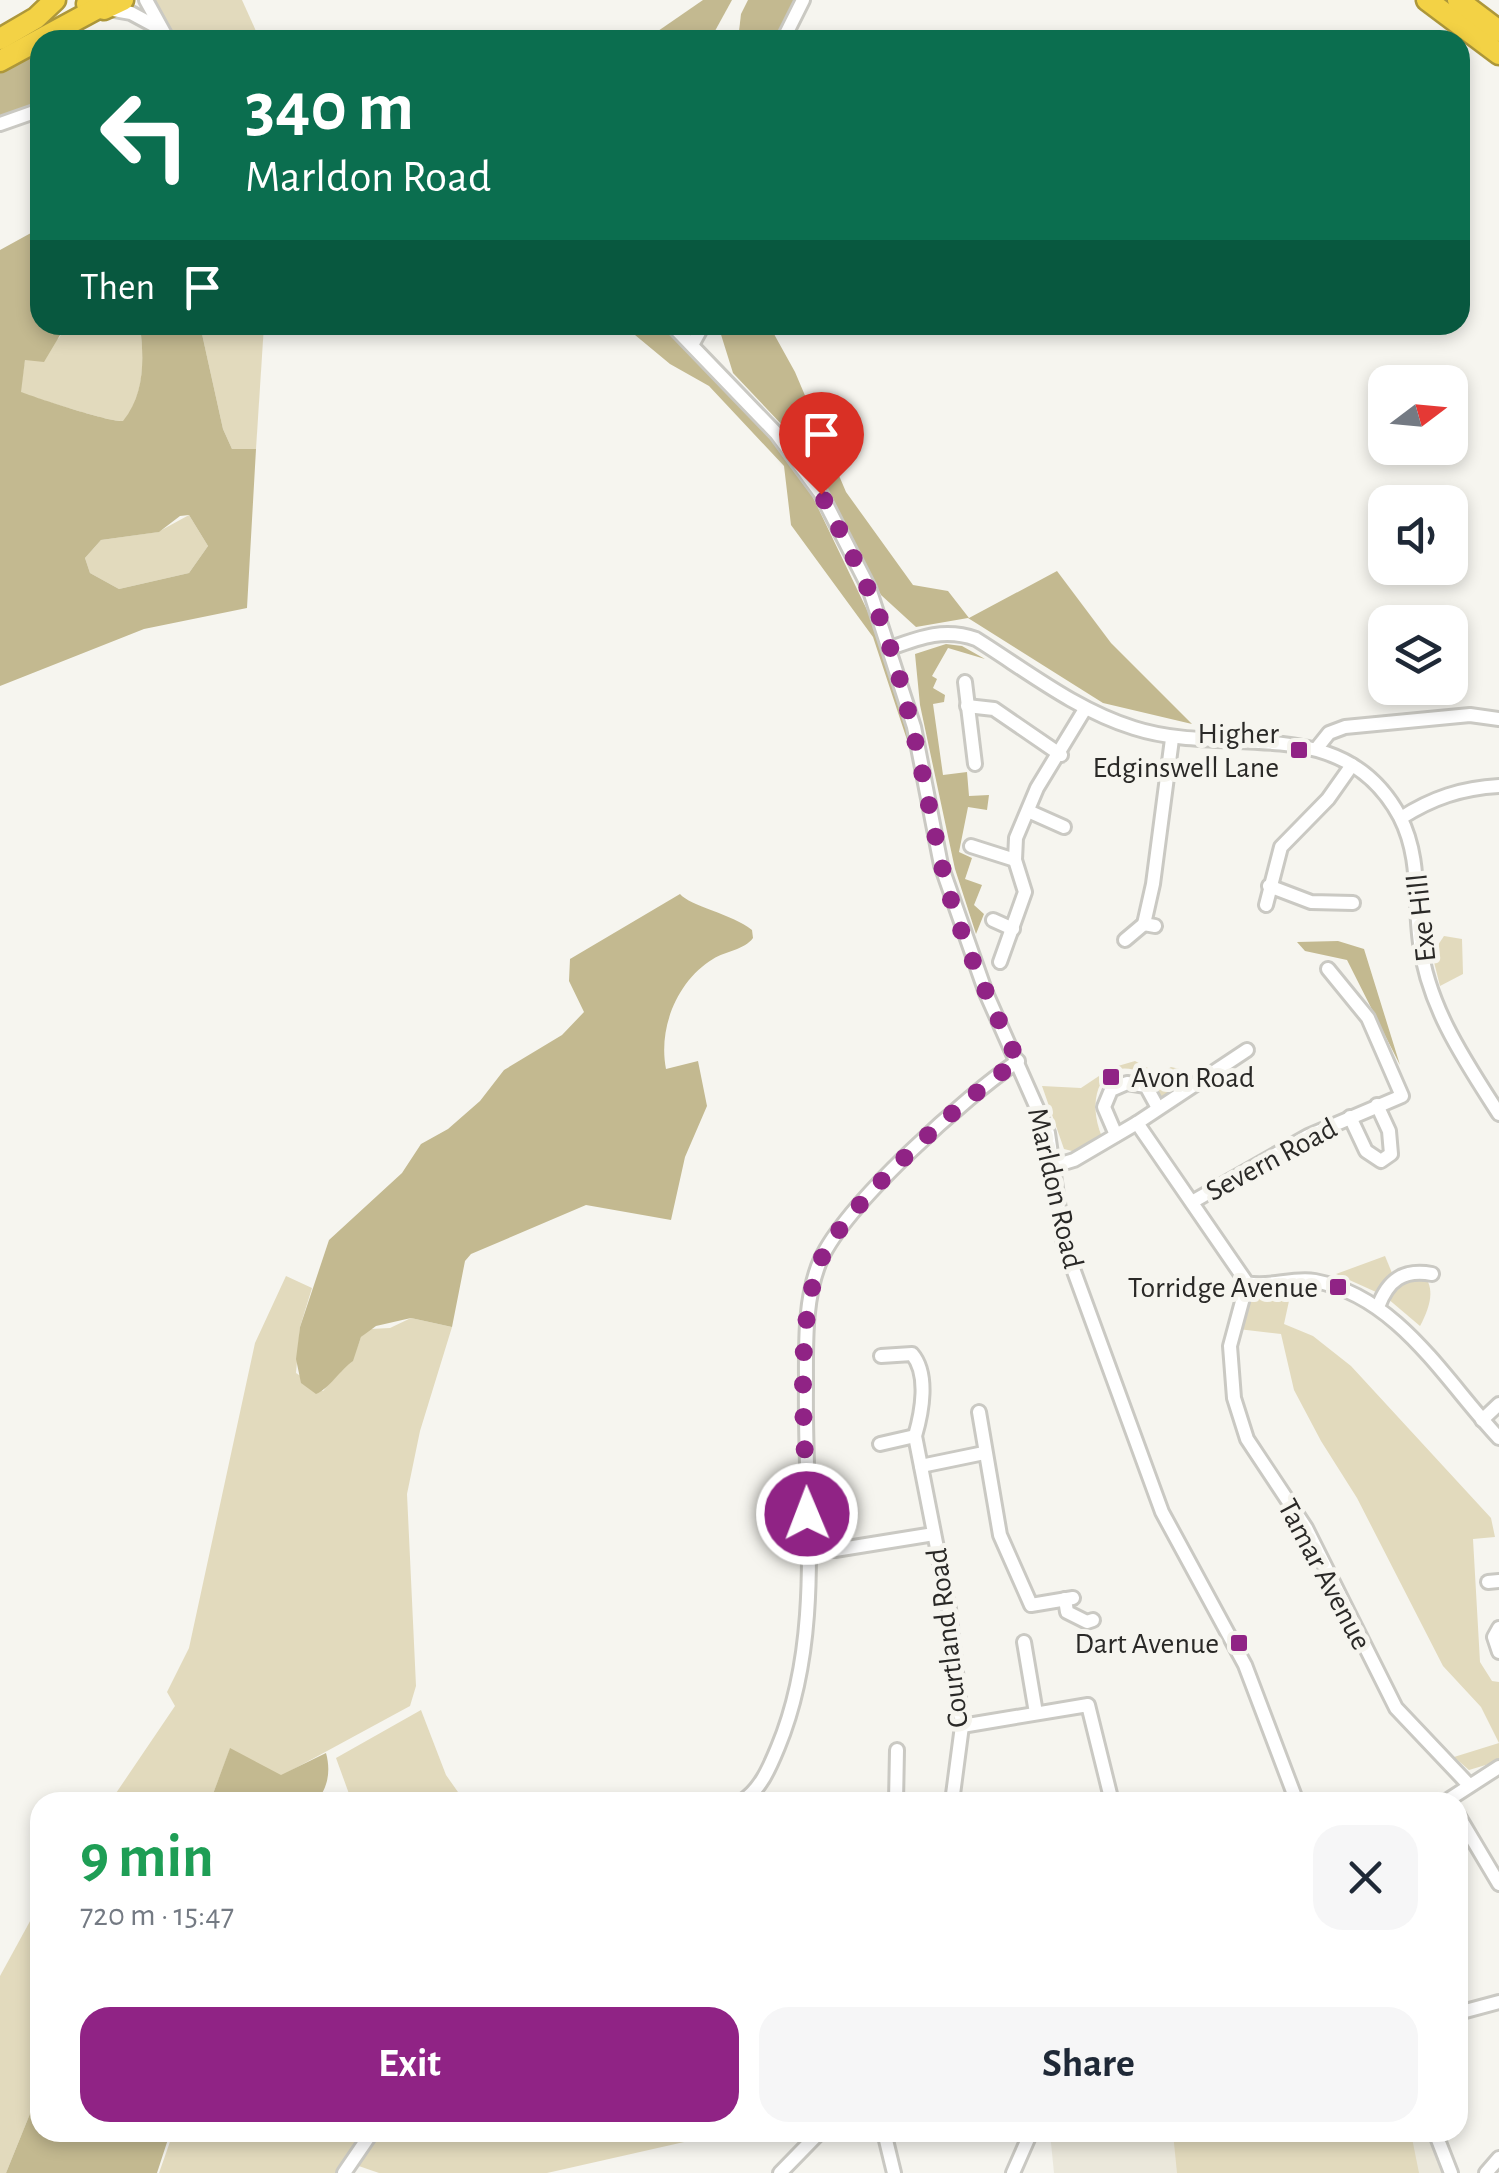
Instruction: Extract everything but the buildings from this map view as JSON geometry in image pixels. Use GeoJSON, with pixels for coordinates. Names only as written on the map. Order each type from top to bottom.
{"type":"FeatureCollection","features":[{"type":"Feature","properties":{"kind":"highway"},"geometry":{"type":"LineString","coordinates":[[0,39],[36,18],[55,0]]}},
{"type":"Feature","properties":{"kind":"highway"},"geometry":{"type":"LineString","coordinates":[[1428,0],[1467,30]]}},
{"type":"Feature","properties":{"kind":"highway"},"geometry":{"type":"LineString","coordinates":[[1458,0],[1499,31]]}},
{"type":"Feature","properties":{"kind":"highway"},"geometry":{"type":"LineString","coordinates":[[55,30],[101,4]]}},
{"type":"Feature","properties":{"kind":"highway"},"geometry":{"type":"LineString","coordinates":[[1470,32],[1499,54]]}},
{"type":"Feature","properties":{"kind":"highway"},"geometry":{"type":"LineString","coordinates":[[0,61],[30,44]]}},
{"type":"Feature","properties":{"kind":"street"},"geometry":{"type":"LineString","coordinates":[[146,0],[160,30]]}},
{"type":"Feature","properties":{"kind":"street"},"geometry":{"type":"LineString","coordinates":[[788,30],[802,0]]}},
{"type":"Feature","properties":{"kind":"street"},"geometry":{"type":"LineString","coordinates":[[101,4],[157,26]]}},
{"type":"Feature","properties":{"kind":"street"},"geometry":{"type":"LineString","coordinates":[[0,124],[30,114]]}},
{"type":"Feature","properties":{"kind":"street","name":"Marldon Road"},"geometry":{"type":"LineString","coordinates":[[682,335],[776,433],[821,494],[869,588],[914,727],[941,865],[986,994],[1048,1132],[1064,1244],[1170,1527],[1246,1665],[1293,1792]]}},
{"type":"Feature","properties":{"kind":"street"},"geometry":{"type":"LineString","coordinates":[[692,345],[698,335]]}},
{"type":"Feature","properties":{"kind":"street"},"geometry":{"type":"LineString","coordinates":[[891,648],[944,632],[959,633],[976,639],[1085,709],[1172,738],[1282,741],[1316,748],[1329,733],[1346,727],[1470,715],[1499,720]]}},
{"type":"Feature","properties":{"kind":"street"},"geometry":{"type":"LineString","coordinates":[[965,682],[975,758],[989,750]]}},
{"type":"Feature","properties":{"kind":"street"},"geometry":{"type":"LineString","coordinates":[[966,706],[994,709],[1061,754]]}},
{"type":"Feature","properties":{"kind":"street"},"geometry":{"type":"LineString","coordinates":[[1000,962],[1025,892],[1015,860],[1016,838],[1037,788],[1085,709]]}},
{"type":"Feature","properties":{"kind":"street"},"geometry":{"type":"LineString","coordinates":[[1125,940],[1150,925],[1172,738]]}},
{"type":"Feature","properties":{"kind":"street","name":"Exe Hill"},"geometry":{"type":"LineString","coordinates":[[1316,748],[1352,765],[1370,779],[1400,818],[1416,862],[1420,943],[1431,993],[1464,1061],[1499,1114]]}},
{"type":"Feature","properties":{"kind":"street"},"geometry":{"type":"LineString","coordinates":[[1266,905],[1280,847],[1336,790],[1352,765]]}},
{"type":"Feature","properties":{"kind":"street"},"geometry":{"type":"LineString","coordinates":[[1400,818],[1425,802],[1470,787],[1499,786]]}},
{"type":"Feature","properties":{"kind":"street"},"geometry":{"type":"LineString","coordinates":[[1028,811],[1064,828]]}},
{"type":"Feature","properties":{"kind":"street"},"geometry":{"type":"LineString","coordinates":[[971,846],[1015,860]]}},
{"type":"Feature","properties":{"kind":"street"},"geometry":{"type":"LineString","coordinates":[[1269,886],[1311,902],[1353,903]]}},
{"type":"Feature","properties":{"kind":"street"},"geometry":{"type":"LineString","coordinates":[[994,920],[1014,928]]}},
{"type":"Feature","properties":{"kind":"street","name":"Severn Road"},"geometry":{"type":"LineString","coordinates":[[1192,1202],[1350,1117],[1402,1096],[1368,1018],[1335,971]]}},
{"type":"Feature","properties":{"kind":"street"},"geometry":{"type":"LineString","coordinates":[[1054,1166],[1074,1160],[1137,1123],[1248,1050]]}},
{"type":"Feature","properties":{"kind":"street"},"geometry":{"type":"LineString","coordinates":[[754,1792],[790,1718],[803,1654],[808,1549],[806,1334],[821,1260],[839,1230],[966,1098],[1018,1061]]}},
{"type":"Feature","properties":{"kind":"street"},"geometry":{"type":"LineString","coordinates":[[1116,1135],[1104,1107],[1111,1090],[1127,1082],[1146,1086],[1158,1108]]}},
{"type":"Feature","properties":{"kind":"street","name":"Severn Road"},"geometry":{"type":"LineString","coordinates":[[1350,1117],[1366,1151],[1380,1161],[1391,1154],[1392,1143],[1377,1106]]}},
{"type":"Feature","properties":{"kind":"street"},"geometry":{"type":"LineString","coordinates":[[1137,1123],[1247,1283],[1313,1280],[1378,1307],[1421,1349],[1499,1438]]}},
{"type":"Feature","properties":{"kind":"street"},"geometry":{"type":"LineString","coordinates":[[1378,1307],[1393,1280],[1410,1273],[1432,1274]]}},
{"type":"Feature","properties":{"kind":"street","name":"Tamar Avenue"},"geometry":{"type":"LineString","coordinates":[[1247,1283],[1234,1316],[1230,1346],[1234,1398],[1247,1439],[1306,1528],[1396,1708],[1468,1784]]}},
{"type":"Feature","properties":{"kind":"street","name":"Courtland Road"},"geometry":{"type":"LineString","coordinates":[[881,1356],[922,1355],[922,1413],[915,1436],[949,1610],[962,1726],[953,1792]]}},
{"type":"Feature","properties":{"kind":"street"},"geometry":{"type":"LineString","coordinates":[[1482,1420],[1499,1404]]}},
{"type":"Feature","properties":{"kind":"street"},"geometry":{"type":"LineString","coordinates":[[979,1412],[1000,1535],[1008,1560],[1024,1580],[1031,1604],[1069,1599],[1067,1612],[1087,1622],[1093,1620]]}},
{"type":"Feature","properties":{"kind":"street"},"geometry":{"type":"LineString","coordinates":[[880,1444],[915,1436]]}},
{"type":"Feature","properties":{"kind":"street"},"geometry":{"type":"LineString","coordinates":[[921,1466],[984,1453]]}},
{"type":"Feature","properties":{"kind":"street","name":"Courtland Road"},"geometry":{"type":"LineString","coordinates":[[808,1549],[836,1550],[934,1534]]}},
{"type":"Feature","properties":{"kind":"street"},"geometry":{"type":"LineString","coordinates":[[1499,1628],[1494,1637],[1499,1652]]}},
{"type":"Feature","properties":{"kind":"street"},"geometry":{"type":"LineString","coordinates":[[1024,1642],[1036,1712]]}},
{"type":"Feature","properties":{"kind":"street"},"geometry":{"type":"LineString","coordinates":[[962,1726],[1088,1705],[1110,1792]]}},
{"type":"Feature","properties":{"kind":"street"},"geometry":{"type":"LineString","coordinates":[[896,1792],[897,1750]]}},
{"type":"Feature","properties":{"kind":"street"},"geometry":{"type":"LineString","coordinates":[[1459,1792],[1499,1767]]}},
{"type":"Feature","properties":{"kind":"street"},"geometry":{"type":"LineString","coordinates":[[1468,1832],[1499,1884]]}},
{"type":"Feature","properties":{"kind":"street"},"geometry":{"type":"LineString","coordinates":[[1468,2010],[1499,2002]]}},
{"type":"Feature","properties":{"kind":"street"},"geometry":{"type":"LineString","coordinates":[[344,2173],[365,2142]]}},
{"type":"Feature","properties":{"kind":"street"},"geometry":{"type":"LineString","coordinates":[[780,2173],[811,2142]]}},
{"type":"Feature","properties":{"kind":"street"},"geometry":{"type":"LineString","coordinates":[[886,2142],[894,2173]]}},
{"type":"Feature","properties":{"kind":"street"},"geometry":{"type":"LineString","coordinates":[[1013,2173],[1027,2142]]}},
{"type":"Feature","properties":{"kind":"street"},"geometry":{"type":"LineString","coordinates":[[1439,2142],[1450,2173]]}},
{"type":"Feature","properties":{"kind":"street"},"geometry":{"type":"LineString","coordinates":[[1486,2173],[1499,2158]]}},
{"type":"Feature","properties":{"kind":"shaded area"},"geometry":{"type":"Polygon","coordinates":[[[152,0],[242,0],[256,30],[171,30],[152,0]]]}},
{"type":"Feature","properties":{"kind":"shaded area"},"geometry":{"type":"Polygon","coordinates":[[[703,0],[732,0],[716,30],[660,30],[703,0]]]}},
{"type":"Feature","properties":{"kind":"shaded area"},"geometry":{"type":"Polygon","coordinates":[[[748,0],[797,0],[783,30],[739,30],[748,0]]]}},
{"type":"Feature","properties":{"kind":"shaded area"},"geometry":{"type":"Polygon","coordinates":[[[30,51],[30,108],[0,119],[0,70],[30,51]]]}},
{"type":"Feature","properties":{"kind":"shaded area"},"geometry":{"type":"Polygon","coordinates":[[[30,234],[30,335],[60,335],[44,362],[25,360],[21,392],[123,421],[139,388],[141,335],[202,335],[223,429],[232,449],[256,449],[247,608],[144,629],[0,686],[0,250],[30,234]],[[189,515],[180,516],[159,532],[101,540],[85,558],[90,573],[119,589],[189,573],[208,546],[189,515]]]}},
{"type":"Feature","properties":{"kind":"shaded area"},"geometry":{"type":"Polygon","coordinates":[[[141,335],[141,376],[136,399],[124,421],[20,393],[25,359],[59,338],[141,335]]]}},
{"type":"Feature","properties":{"kind":"shaded area"},"geometry":{"type":"Polygon","coordinates":[[[202,335],[263,335],[256,449],[232,449],[223,429],[202,335]]]}},
{"type":"Feature","properties":{"kind":"shaded area"},"geometry":{"type":"Polygon","coordinates":[[[635,335],[673,335],[787,454],[809,489],[881,639],[911,731],[913,758],[873,637],[791,525],[784,466],[709,386],[670,364],[635,335]]]}},
{"type":"Feature","properties":{"kind":"shaded area"},"geometry":{"type":"Polygon","coordinates":[[[721,335],[775,335],[795,372],[846,492],[913,585],[948,591],[969,618],[1057,571],[1111,643],[1192,724],[1103,703],[968,618],[916,627],[881,595],[827,494],[784,427],[733,373],[721,335]]]}},
{"type":"Feature","properties":{"kind":"shaded area"},"geometry":{"type":"Polygon","coordinates":[[[189,515],[208,546],[189,573],[119,589],[90,573],[85,558],[101,540],[158,532],[189,515]]]}},
{"type":"Feature","properties":{"kind":"shaded area"},"geometry":{"type":"Polygon","coordinates":[[[946,644],[962,646],[985,659],[948,648],[932,676],[937,679],[933,688],[945,695],[944,702],[933,704],[943,775],[967,772],[969,796],[989,795],[987,810],[968,807],[959,852],[972,858],[965,879],[982,885],[974,905],[984,914],[976,934],[955,869],[920,705],[915,654],[946,644]]]}},
{"type":"Feature","properties":{"kind":"shaded area"},"geometry":{"type":"Polygon","coordinates":[[[680,894],[744,924],[752,930],[753,938],[700,968],[680,993],[668,1022],[666,1069],[698,1061],[707,1106],[685,1157],[671,1220],[586,1205],[471,1254],[465,1261],[452,1327],[411,1318],[376,1326],[361,1337],[353,1361],[325,1388],[316,1394],[301,1383],[296,1359],[300,1327],[329,1240],[402,1173],[421,1144],[448,1129],[480,1101],[504,1070],[562,1035],[584,1012],[569,981],[570,959],[680,894]]]}},
{"type":"Feature","properties":{"kind":"shaded area"},"geometry":{"type":"Polygon","coordinates":[[[1444,936],[1462,939],[1463,974],[1440,986],[1432,954],[1444,936]]]}},
{"type":"Feature","properties":{"kind":"shaded area"},"geometry":{"type":"Polygon","coordinates":[[[1338,941],[1364,949],[1400,1065],[1347,960],[1305,951],[1297,942],[1338,941]]]}},
{"type":"Feature","properties":{"kind":"shaded area"},"geometry":{"type":"Polygon","coordinates":[[[1135,1061],[1159,1074],[1171,1067],[1180,1069],[1189,1083],[1160,1099],[1156,1093],[1161,1088],[1145,1075],[1118,1069],[1107,1075],[1096,1100],[1102,1137],[1076,1152],[1064,1149],[1042,1086],[1081,1088],[1111,1068],[1135,1061]]]}},
{"type":"Feature","properties":{"kind":"shaded area"},"geometry":{"type":"Polygon","coordinates":[[[1385,1256],[1392,1273],[1376,1292],[1336,1274],[1385,1256]]]}},
{"type":"Feature","properties":{"kind":"shaded area"},"geometry":{"type":"Polygon","coordinates":[[[286,1276],[312,1288],[300,1327],[296,1373],[323,1391],[354,1356],[361,1337],[370,1329],[390,1328],[411,1318],[452,1327],[420,1431],[407,1494],[416,1686],[410,1706],[281,1776],[230,1749],[214,1792],[117,1792],[175,1706],[167,1692],[189,1648],[255,1343],[286,1276]]]}},
{"type":"Feature","properties":{"kind":"shaded area"},"geometry":{"type":"Polygon","coordinates":[[[1425,1277],[1430,1295],[1420,1326],[1387,1298],[1403,1280],[1425,1277]]]}},
{"type":"Feature","properties":{"kind":"shaded area"},"geometry":{"type":"Polygon","coordinates":[[[1274,1286],[1292,1287],[1284,1324],[1313,1336],[1351,1366],[1491,1518],[1495,1537],[1473,1539],[1480,1662],[1492,1681],[1499,1682],[1499,1743],[1481,1707],[1443,1666],[1357,1498],[1321,1441],[1294,1390],[1281,1334],[1238,1329],[1254,1293],[1274,1286]]]}},
{"type":"Feature","properties":{"kind":"shaded area"},"geometry":{"type":"Polygon","coordinates":[[[421,1710],[446,1775],[458,1792],[348,1792],[336,1758],[421,1710]]]}},
{"type":"Feature","properties":{"kind":"shaded area"},"geometry":{"type":"Polygon","coordinates":[[[1499,1743],[1499,1761],[1469,1770],[1454,1757],[1499,1743]]]}},
{"type":"Feature","properties":{"kind":"shaded area"},"geometry":{"type":"Polygon","coordinates":[[[230,1748],[281,1775],[326,1753],[328,1773],[322,1792],[214,1792],[230,1748]]]}},
{"type":"Feature","properties":{"kind":"shaded area"},"geometry":{"type":"Polygon","coordinates":[[[30,1921],[30,2114],[6,2173],[0,2173],[0,1976],[30,1921]]]}},
{"type":"Feature","properties":{"kind":"shaded area"},"geometry":{"type":"Polygon","coordinates":[[[30,2114],[30,2142],[167,2142],[157,2173],[6,2173],[30,2114]]]}},
{"type":"Feature","properties":{"kind":"shaded area"},"geometry":{"type":"Polygon","coordinates":[[[170,2142],[359,2142],[337,2173],[159,2173],[170,2142]]]}},
{"type":"Feature","properties":{"kind":"shaded area"},"geometry":{"type":"Polygon","coordinates":[[[365,2142],[684,2142],[547,2173],[379,2173],[350,2163],[365,2142]]]}},
{"type":"Feature","properties":{"kind":"shaded area"},"geometry":{"type":"Polygon","coordinates":[[[1051,2142],[1433,2142],[1446,2173],[1054,2173],[1051,2142]]]}},
{"type":"Feature","properties":{"kind":"shaded area"},"geometry":{"type":"Polygon","coordinates":[[[1174,2142],[1413,2142],[1419,2173],[1177,2173],[1174,2142]]]}},
{"type":"Feature","properties":{"kind":"place","name":"Higher Edginswell Lane"},"geometry":{"type":"Point","coordinates":[1299,750]}},
{"type":"Feature","properties":{"kind":"place","name":"Avon Road"},"geometry":{"type":"Point","coordinates":[1111,1077]}},
{"type":"Feature","properties":{"kind":"place","name":"Torridge Avenue"},"geometry":{"type":"Point","coordinates":[1338,1287]}},
{"type":"Feature","properties":{"kind":"place","name":"Dart Avenue"},"geometry":{"type":"Point","coordinates":[1239,1643]}},
{"type":"Feature","properties":{"kind":"route"},"geometry":{"type":"LineString","coordinates":[[807,1514],[806,1334],[821,1260],[839,1230],[966,1098],[1018,1061],[986,994],[941,865],[914,727],[891,648],[869,588],[821,494]]}}]}
